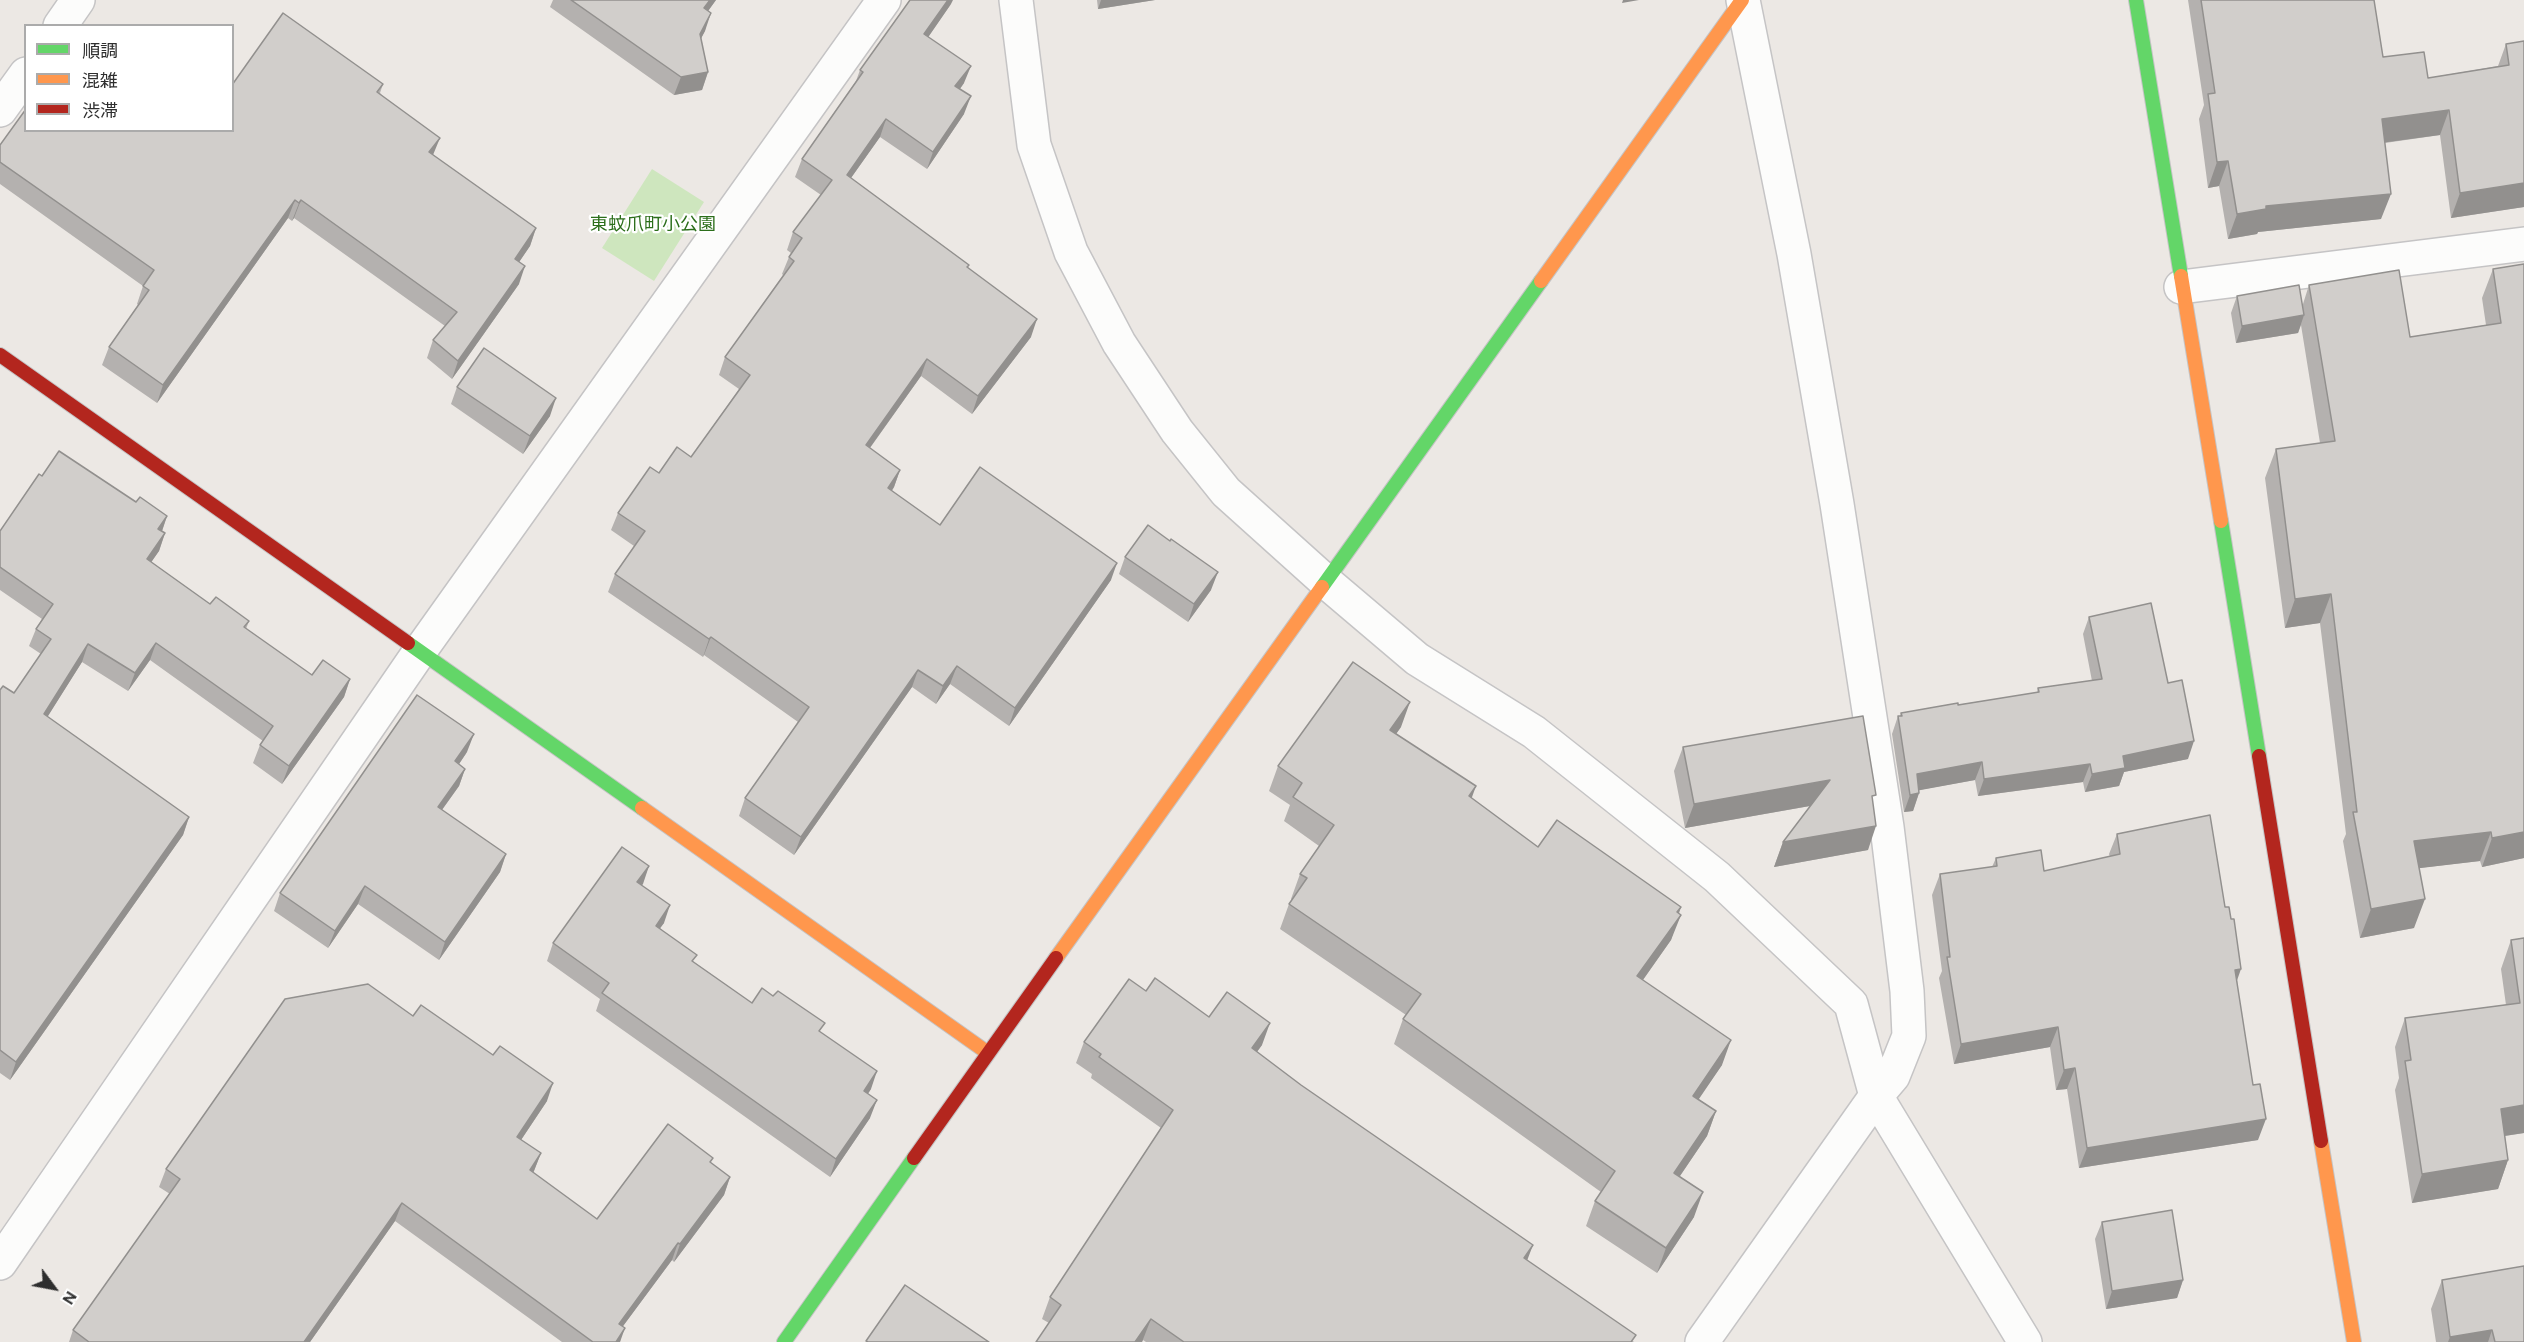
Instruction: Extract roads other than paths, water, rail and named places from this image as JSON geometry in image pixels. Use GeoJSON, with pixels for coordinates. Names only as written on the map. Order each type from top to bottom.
{"type":"FeatureCollection","features":[{"type":"Feature","properties":{"kind":"street"},"geometry":{"type":"LineString","coordinates":[[61,24],[78,0]]}},
{"type":"Feature","properties":{"kind":"street"},"geometry":{"type":"LineString","coordinates":[[0,1263],[420,651],[884,0]]}},
{"type":"Feature","properties":{"kind":"street"},"geometry":{"type":"LineString","coordinates":[[1016,0],[1034,145],[1071,252],[1119,343],[1177,431],[1226,492],[1417,659],[1534,732],[1717,877],[1851,1004],[1876,1096],[2025,1342]]}},
{"type":"Feature","properties":{"kind":"street"},"geometry":{"type":"LineString","coordinates":[[784,1342],[988,1053],[1742,0]]}},
{"type":"Feature","properties":{"kind":"street"},"geometry":{"type":"LineString","coordinates":[[1702,1342],[1876,1096],[1893,1076],[1909,1036],[1907,991],[1885,815],[1831,470],[1794,254],[1742,0]]}},
{"type":"Feature","properties":{"kind":"street"},"geometry":{"type":"LineString","coordinates":[[2136,0],[2354,1342]]}},
{"type":"Feature","properties":{"kind":"street"},"geometry":{"type":"LineString","coordinates":[[0,110],[24,77]]}},
{"type":"Feature","properties":{"kind":"street"},"geometry":{"type":"LineString","coordinates":[[2181,287],[2524,244]]}},
{"type":"Feature","properties":{"kind":"street"},"geometry":{"type":"LineString","coordinates":[[0,355],[988,1053]]}},
{"type":"Feature","properties":{"kind":"park label","name":"東蚊爪町小公園"},"geometry":{"type":"Point","coordinates":[653,225]}}]}
